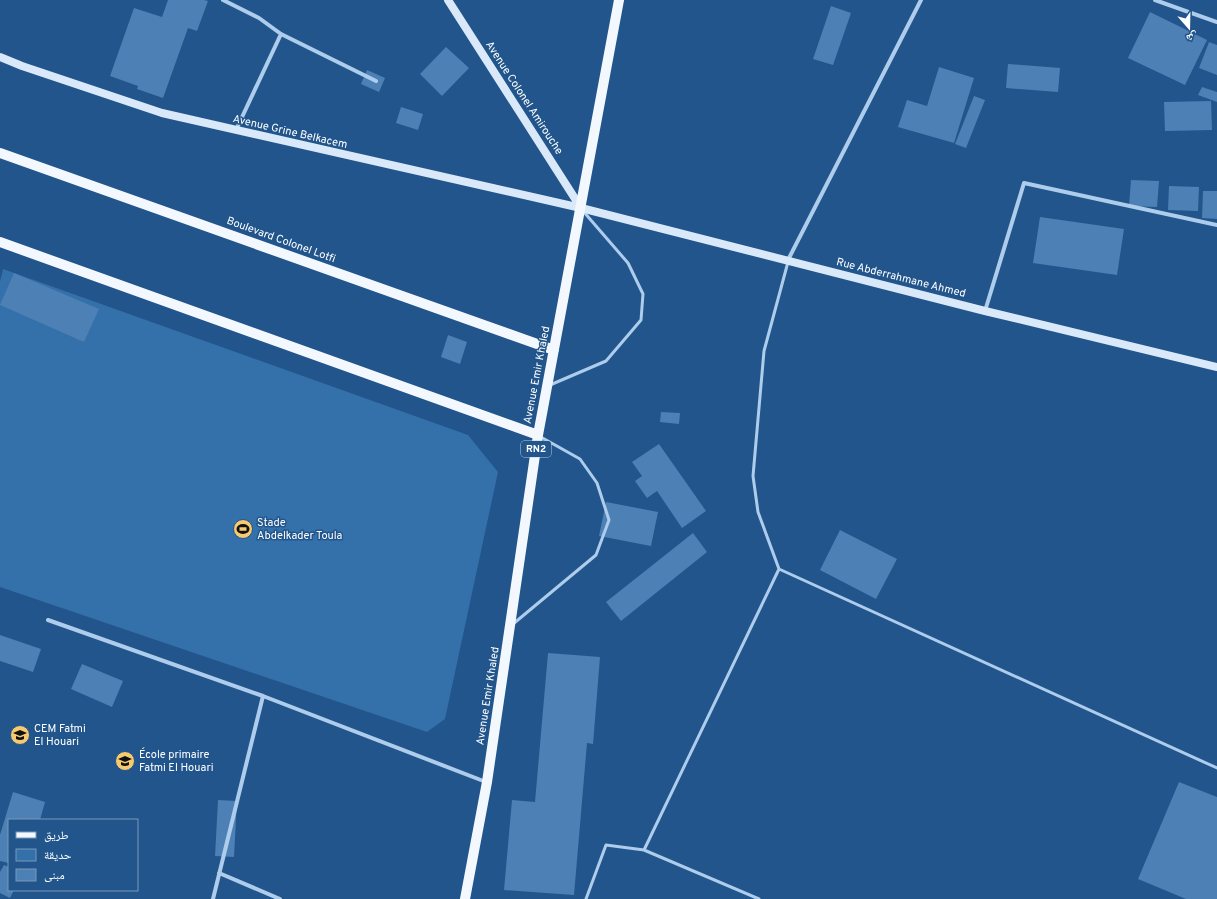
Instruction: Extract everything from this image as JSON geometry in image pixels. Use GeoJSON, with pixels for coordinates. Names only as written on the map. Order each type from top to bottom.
{"type":"FeatureCollection","features":[{"type":"Feature","properties":{"kind":"main road","name":"Avenue Colonel Amirouche"},"geometry":{"type":"LineString","coordinates":[[448,0],[581,208]]}},
{"type":"Feature","properties":{"kind":"main road","name":"Avenue Emir Khaled"},"geometry":{"type":"LineString","coordinates":[[465,899],[487,782],[546,387],[581,208],[619,0]]}},
{"type":"Feature","properties":{"kind":"main road","name":"Avenue Grine Belkacem"},"geometry":{"type":"LineString","coordinates":[[0,57],[22,66],[162,113],[235,131],[581,208]]}},
{"type":"Feature","properties":{"kind":"main road","name":"Boulevard Colonel Lotfi"},"geometry":{"type":"LineString","coordinates":[[0,153],[554,350]]}},
{"type":"Feature","properties":{"kind":"main road","name":"Rue Abderrahmane Ahmed"},"geometry":{"type":"LineString","coordinates":[[581,208],[984,311],[1217,367]]}},
{"type":"Feature","properties":{"kind":"main road"},"geometry":{"type":"LineString","coordinates":[[0,242],[538,435]]}},
{"type":"Feature","properties":{"kind":"street"},"geometry":{"type":"LineString","coordinates":[[223,0],[258,18],[281,34],[376,81]]}},
{"type":"Feature","properties":{"kind":"street"},"geometry":{"type":"LineString","coordinates":[[788,260],[921,0]]}},
{"type":"Feature","properties":{"kind":"street"},"geometry":{"type":"LineString","coordinates":[[1154,0],[1217,22]]}},
{"type":"Feature","properties":{"kind":"street"},"geometry":{"type":"LineString","coordinates":[[235,131],[281,34]]}},
{"type":"Feature","properties":{"kind":"street"},"geometry":{"type":"LineString","coordinates":[[984,311],[1024,183],[1217,225]]}},
{"type":"Feature","properties":{"kind":"street"},"geometry":{"type":"LineString","coordinates":[[48,620],[263,696],[487,782]]}},
{"type":"Feature","properties":{"kind":"street"},"geometry":{"type":"LineString","coordinates":[[213,899],[263,696]]}},
{"type":"Feature","properties":{"kind":"street"},"geometry":{"type":"LineString","coordinates":[[219,873],[280,899]]}},
{"type":"Feature","properties":{"kind":"lane"},"geometry":{"type":"LineString","coordinates":[[546,387],[606,361],[641,320],[643,294],[628,262],[581,208]]}},
{"type":"Feature","properties":{"kind":"lane"},"geometry":{"type":"LineString","coordinates":[[644,850],[778,569],[758,512],[753,476],[764,351],[788,260]]}},
{"type":"Feature","properties":{"kind":"lane"},"geometry":{"type":"LineString","coordinates":[[510,626],[596,555],[609,520],[597,483],[580,458],[538,435]]}},
{"type":"Feature","properties":{"kind":"lane"},"geometry":{"type":"LineString","coordinates":[[778,569],[1217,768]]}},
{"type":"Feature","properties":{"kind":"lane"},"geometry":{"type":"LineString","coordinates":[[586,899],[606,845],[644,850],[759,899]]}},
{"type":"Feature","properties":{"kind":"green space","name":"Stade Abdelkader Toula"},"geometry":{"type":"Polygon","coordinates":[[[3,269],[468,435],[498,472],[445,719],[427,732],[0,587],[0,281],[3,269]]]}},
{"type":"Feature","properties":{"kind":"building"},"geometry":{"type":"Polygon","coordinates":[[[168,0],[208,1],[197,31],[188,28],[163,98],[137,89],[138,86],[110,76],[134,8],[162,17],[168,0]]]}},
{"type":"Feature","properties":{"kind":"building"},"geometry":{"type":"Polygon","coordinates":[[[831,6],[851,13],[833,65],[813,59],[831,6]]]}},
{"type":"Feature","properties":{"kind":"building"},"geometry":{"type":"Polygon","coordinates":[[[1150,12],[1207,40],[1185,85],[1128,58],[1150,12]]]}},
{"type":"Feature","properties":{"kind":"building"},"geometry":{"type":"Polygon","coordinates":[[[1209,42],[1217,45],[1217,75],[1199,68],[1209,42]]]}},
{"type":"Feature","properties":{"kind":"building"},"geometry":{"type":"Polygon","coordinates":[[[446,47],[469,68],[442,96],[420,74],[446,47]]]}},
{"type":"Feature","properties":{"kind":"building"},"geometry":{"type":"Polygon","coordinates":[[[1008,64],[1060,68],[1058,92],[1006,88],[1008,64]]]}},
{"type":"Feature","properties":{"kind":"building"},"geometry":{"type":"Polygon","coordinates":[[[939,67],[974,78],[954,143],[898,127],[907,100],[927,106],[939,67]]]}},
{"type":"Feature","properties":{"kind":"building"},"geometry":{"type":"Polygon","coordinates":[[[367,70],[385,78],[379,92],[361,84],[367,70]]]}},
{"type":"Feature","properties":{"kind":"building"},"geometry":{"type":"Polygon","coordinates":[[[1202,87],[1217,92],[1217,102],[1198,95],[1202,87]]]}},
{"type":"Feature","properties":{"kind":"building"},"geometry":{"type":"Polygon","coordinates":[[[974,96],[985,100],[966,148],[955,144],[974,96]]]}},
{"type":"Feature","properties":{"kind":"building"},"geometry":{"type":"Polygon","coordinates":[[[1211,101],[1212,130],[1165,131],[1164,102],[1211,101]]]}},
{"type":"Feature","properties":{"kind":"building"},"geometry":{"type":"Polygon","coordinates":[[[401,107],[423,114],[418,130],[396,123],[401,107]]]}},
{"type":"Feature","properties":{"kind":"building"},"geometry":{"type":"Polygon","coordinates":[[[1131,180],[1159,181],[1157,207],[1129,206],[1131,180]]]}},
{"type":"Feature","properties":{"kind":"building"},"geometry":{"type":"Polygon","coordinates":[[[1169,186],[1199,187],[1198,211],[1168,210],[1169,186]]]}},
{"type":"Feature","properties":{"kind":"building"},"geometry":{"type":"Polygon","coordinates":[[[1203,191],[1217,191],[1217,219],[1202,218],[1203,191]]]}},
{"type":"Feature","properties":{"kind":"building"},"geometry":{"type":"Polygon","coordinates":[[[1040,217],[1124,229],[1117,275],[1033,263],[1040,217]]]}},
{"type":"Feature","properties":{"kind":"building"},"geometry":{"type":"Polygon","coordinates":[[[14,273],[99,309],[84,342],[0,305],[14,273]]]}},
{"type":"Feature","properties":{"kind":"building"},"geometry":{"type":"Polygon","coordinates":[[[448,335],[467,342],[460,364],[441,357],[448,335]]]}},
{"type":"Feature","properties":{"kind":"building"},"geometry":{"type":"Polygon","coordinates":[[[661,412],[680,413],[679,424],[660,422],[661,412]]]}},
{"type":"Feature","properties":{"kind":"building"},"geometry":{"type":"Polygon","coordinates":[[[659,444],[706,511],[682,528],[657,491],[647,498],[635,481],[642,476],[632,462],[659,444]]]}},
{"type":"Feature","properties":{"kind":"building"},"geometry":{"type":"Polygon","coordinates":[[[606,502],[658,512],[651,546],[599,536],[606,502]]]}},
{"type":"Feature","properties":{"kind":"building"},"geometry":{"type":"Polygon","coordinates":[[[840,530],[897,559],[876,599],[820,570],[840,530]]]}},
{"type":"Feature","properties":{"kind":"building"},"geometry":{"type":"Polygon","coordinates":[[[693,533],[707,552],[621,621],[606,602],[693,533]]]}},
{"type":"Feature","properties":{"kind":"building"},"geometry":{"type":"Polygon","coordinates":[[[0,635],[41,649],[33,672],[0,661],[0,635]]]}},
{"type":"Feature","properties":{"kind":"building"},"geometry":{"type":"Polygon","coordinates":[[[548,653],[600,657],[593,744],[587,743],[574,895],[504,890],[512,800],[535,802],[548,653]]]}},
{"type":"Feature","properties":{"kind":"building"},"geometry":{"type":"Polygon","coordinates":[[[82,664],[123,681],[112,707],[71,689],[82,664]]]}},
{"type":"Feature","properties":{"kind":"building"},"geometry":{"type":"Polygon","coordinates":[[[1179,782],[1217,797],[1217,899],[1186,899],[1138,879],[1179,782]]]}},
{"type":"Feature","properties":{"kind":"building"},"geometry":{"type":"Polygon","coordinates":[[[13,792],[45,802],[40,819],[8,819],[8,863],[0,861],[0,835],[13,792]]]}},
{"type":"Feature","properties":{"kind":"building"},"geometry":{"type":"Polygon","coordinates":[[[218,800],[237,801],[234,857],[215,856],[218,800]]]}},
{"type":"Feature","properties":{"kind":"building"},"geometry":{"type":"Polygon","coordinates":[[[4,865],[8,867],[8,891],[14,891],[10,898],[0,893],[0,872],[4,865]]]}},
{"type":"Feature","properties":{"kind":"place","name":"Stade Abdelkader Toula"},"geometry":{"type":"Point","coordinates":[243,529]}},
{"type":"Feature","properties":{"kind":"place","name":"CEM Fatmi El Houari"},"geometry":{"type":"Point","coordinates":[20,735]}},
{"type":"Feature","properties":{"kind":"place","name":"École primaire Fatmi El Houari"},"geometry":{"type":"Point","coordinates":[125,761]}}]}
